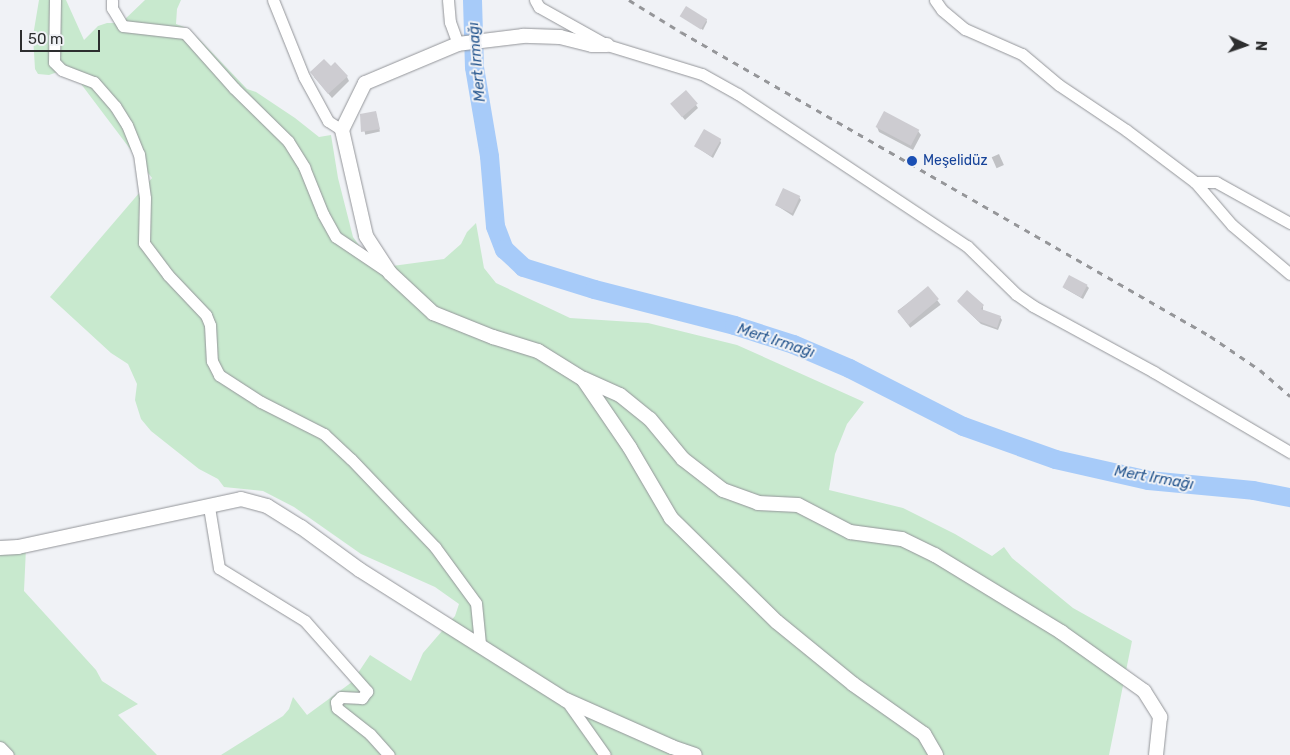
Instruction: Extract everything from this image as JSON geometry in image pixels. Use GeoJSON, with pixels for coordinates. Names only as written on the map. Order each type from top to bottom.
{"type":"FeatureCollection","features":[{"type":"Feature","properties":{"kind":"street"},"geometry":{"type":"LineString","coordinates":[[55,0],[54,62],[62,70],[94,82],[115,106],[127,125],[139,154],[145,198],[144,243],[168,275],[206,314],[210,325],[212,361],[220,375],[261,402],[324,434],[351,459],[435,547],[476,603],[480,644]]}},
{"type":"Feature","properties":{"kind":"street"},"geometry":{"type":"LineString","coordinates":[[112,0],[112,8],[123,26],[185,33],[234,88],[288,141],[304,167],[323,214],[336,236],[390,273],[433,313],[493,337],[538,351],[583,378],[620,395],[650,419],[683,459],[723,490],[758,502],[798,505],[850,532],[902,539],[936,555],[1061,632],[1144,691],[1160,717],[1156,755]]}},
{"type":"Feature","properties":{"kind":"street"},"geometry":{"type":"LineString","coordinates":[[273,0],[304,77],[328,121],[342,130]]}},
{"type":"Feature","properties":{"kind":"street"},"geometry":{"type":"LineString","coordinates":[[448,0],[450,22],[458,44]]}},
{"type":"Feature","properties":{"kind":"street"},"geometry":{"type":"LineString","coordinates":[[535,0],[539,7],[606,46]]}},
{"type":"Feature","properties":{"kind":"street"},"geometry":{"type":"LineString","coordinates":[[935,0],[942,10],[965,29],[1022,54],[1059,85],[1126,130],[1195,182],[1232,225],[1290,274]]}},
{"type":"Feature","properties":{"kind":"street"},"geometry":{"type":"LineString","coordinates":[[390,273],[366,236],[342,130],[365,83],[458,44],[523,36],[560,37],[592,45],[606,46],[702,74],[738,94],[967,246],[1016,294],[1033,306],[1154,372],[1290,452]]}},
{"type":"Feature","properties":{"kind":"street"},"geometry":{"type":"LineString","coordinates":[[1195,182],[1216,182],[1290,223]]}},
{"type":"Feature","properties":{"kind":"street"},"geometry":{"type":"LineString","coordinates":[[583,378],[630,448],[671,518],[777,622],[853,684],[924,734],[936,755]]}},
{"type":"Feature","properties":{"kind":"street"},"geometry":{"type":"LineString","coordinates":[[0,548],[18,547],[128,522],[209,508],[241,499],[267,506],[301,527],[360,570],[566,700],[672,748],[695,755]]}},
{"type":"Feature","properties":{"kind":"street"},"geometry":{"type":"LineString","coordinates":[[209,508],[219,568],[305,621],[367,691],[362,698],[341,697],[336,702],[337,708],[370,734],[389,755]]}},
{"type":"Feature","properties":{"kind":"street"},"geometry":{"type":"LineString","coordinates":[[566,700],[605,755]]}},
{"type":"Feature","properties":{"kind":"street"},"geometry":{"type":"LineString","coordinates":[[0,747],[8,755]]}},
{"type":"Feature","properties":{"kind":"green space"},"geometry":{"type":"Polygon","coordinates":[[[39,0],[66,0],[84,40],[98,26],[107,23],[121,23],[145,0],[181,0],[177,9],[176,24],[184,27],[198,38],[247,89],[256,92],[295,118],[319,137],[331,135],[338,178],[353,237],[377,270],[385,267],[444,259],[461,244],[467,232],[476,223],[484,268],[496,283],[570,318],[648,323],[737,345],[864,402],[847,424],[835,454],[829,490],[903,508],[955,534],[992,556],[1004,547],[1012,558],[1073,608],[1132,641],[1109,755],[221,755],[283,716],[289,709],[293,697],[307,715],[352,682],[370,655],[411,681],[423,653],[455,616],[459,604],[435,587],[361,554],[294,507],[263,491],[224,487],[218,479],[199,469],[151,431],[141,419],[135,400],[137,384],[128,364],[111,353],[50,297],[152,178],[69,68],[49,75],[38,74],[35,69],[33,36],[39,0]]]}},
{"type":"Feature","properties":{"kind":"green space"},"geometry":{"type":"Polygon","coordinates":[[[26,548],[24,591],[96,670],[102,681],[138,704],[118,715],[157,755],[11,755],[0,745],[0,554],[26,548]]]}},
{"type":"Feature","properties":{"kind":"building"},"geometry":{"type":"Polygon","coordinates":[[[686,6],[707,19],[701,29],[680,16],[686,6]]]}},
{"type":"Feature","properties":{"kind":"building"},"geometry":{"type":"Polygon","coordinates":[[[324,59],[331,66],[335,62],[348,76],[328,94],[310,72],[324,59]]]}},
{"type":"Feature","properties":{"kind":"building"},"geometry":{"type":"Polygon","coordinates":[[[686,90],[698,104],[682,117],[670,104],[686,90]]]}},
{"type":"Feature","properties":{"kind":"building"},"geometry":{"type":"Polygon","coordinates":[[[376,111],[380,129],[361,132],[360,114],[376,111]]]}},
{"type":"Feature","properties":{"kind":"building"},"geometry":{"type":"Polygon","coordinates":[[[884,111],[919,130],[911,146],[876,127],[884,111]]]}},
{"type":"Feature","properties":{"kind":"building"},"geometry":{"type":"Polygon","coordinates":[[[704,129],[721,139],[711,156],[694,146],[704,129]]]}},
{"type":"Feature","properties":{"kind":"building"},"geometry":{"type":"Polygon","coordinates":[[[783,188],[800,196],[792,213],[775,205],[783,188]]]}},
{"type":"Feature","properties":{"kind":"building"},"geometry":{"type":"Polygon","coordinates":[[[1069,275],[1088,285],[1081,297],[1062,287],[1069,275]]]}},
{"type":"Feature","properties":{"kind":"building"},"geometry":{"type":"Polygon","coordinates":[[[928,286],[939,299],[908,325],[897,312],[928,286]]]}},
{"type":"Feature","properties":{"kind":"building"},"geometry":{"type":"Polygon","coordinates":[[[967,290],[984,305],[981,309],[1001,316],[997,328],[978,321],[957,301],[967,290]]]}},
{"type":"Feature","properties":{"kind":"waterway","name":"Mert Irmağı"},"geometry":{"type":"LineString","coordinates":[[472,0],[474,67],[489,156],[495,226],[504,249],[523,267],[594,289],[734,325],[793,344],[849,368],[963,426],[1055,459],[1148,480],[1253,490],[1290,497]]}},
{"type":"Feature","properties":{"kind":"railway"},"geometry":{"type":"LineString","coordinates":[[629,0],[681,32],[1210,336],[1260,370],[1290,396]]}},
{"type":"Feature","properties":{"kind":"place","name":"Meşelidüz"},"geometry":{"type":"Point","coordinates":[912,161]}}]}
